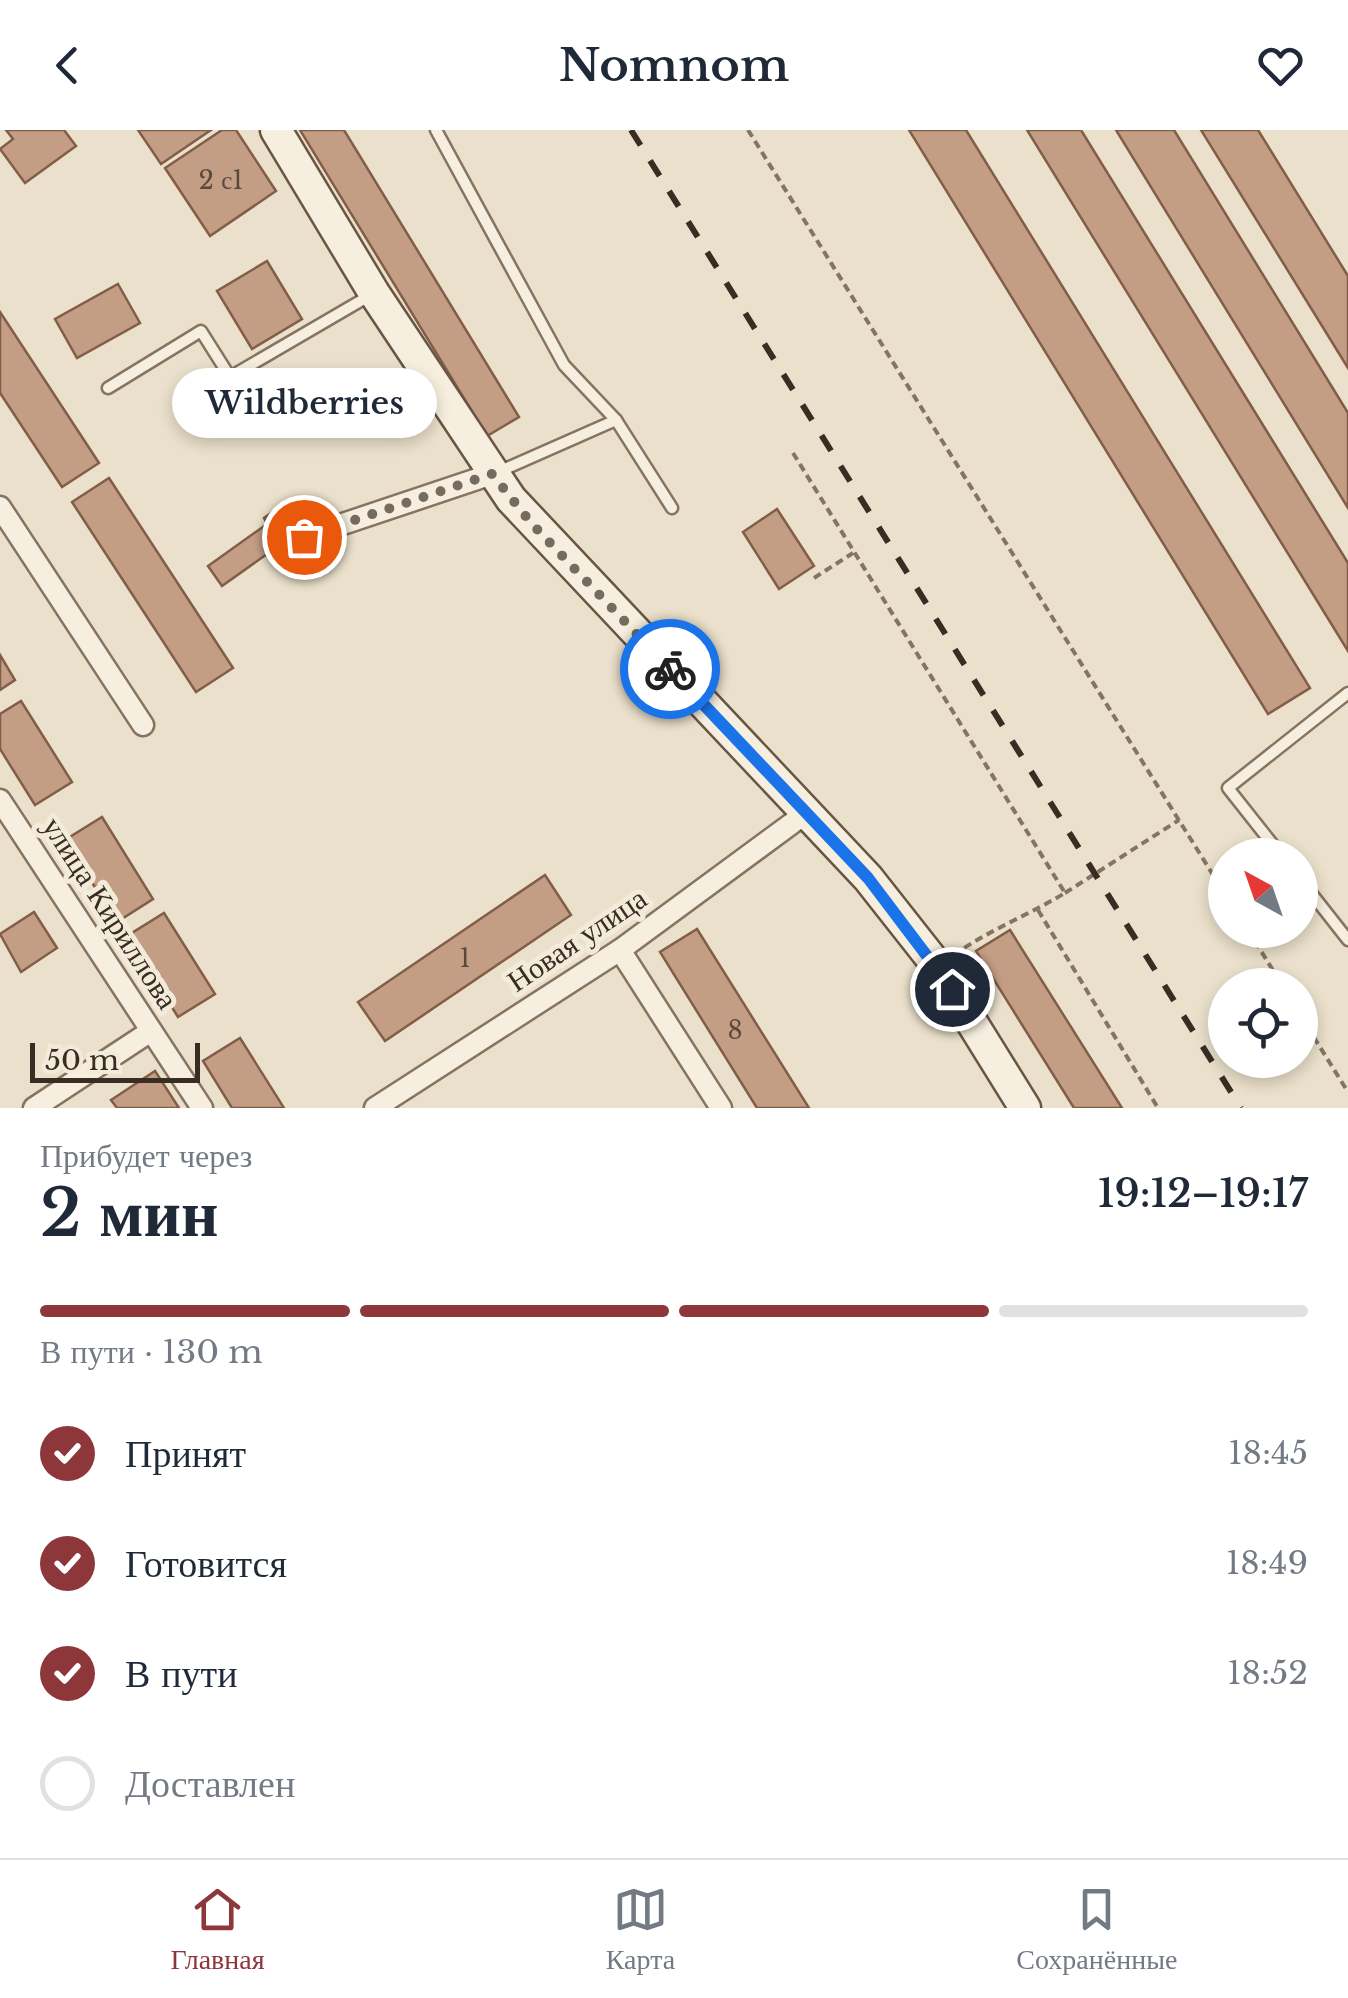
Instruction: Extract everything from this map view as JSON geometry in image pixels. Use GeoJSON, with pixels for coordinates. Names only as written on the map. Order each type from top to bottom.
{"type":"FeatureCollection","features":[{"type":"Feature","properties":{"kind":"main road"},"geometry":{"type":"LineString","coordinates":[[276,130],[374,293],[492,474],[532,524],[868,878],[937,966],[1026,1108]]}},
{"type":"Feature","properties":{"kind":"street"},"geometry":{"type":"LineString","coordinates":[[304,537],[492,474]]}},
{"type":"Feature","properties":{"kind":"street"},"geometry":{"type":"LineString","coordinates":[[0,507],[9,541],[143,725]]}},
{"type":"Feature","properties":{"kind":"street","name":"улица Кириллова"},"geometry":{"type":"LineString","coordinates":[[0,800],[202,1108]]}},
{"type":"Feature","properties":{"kind":"street","name":"Новая улица"},"geometry":{"type":"LineString","coordinates":[[375,1108],[620,950],[806,812]]}},
{"type":"Feature","properties":{"kind":"street"},"geometry":{"type":"LineString","coordinates":[[620,950],[721,1108]]}},
{"type":"Feature","properties":{"kind":"street"},"geometry":{"type":"LineString","coordinates":[[48,1104],[152,1031]]}},
{"type":"Feature","properties":{"kind":"lane"},"geometry":{"type":"LineString","coordinates":[[436,130],[564,365],[616,420],[672,508]]}},
{"type":"Feature","properties":{"kind":"lane"},"geometry":{"type":"LineString","coordinates":[[108,388],[201,332],[230,377],[374,293]]}},
{"type":"Feature","properties":{"kind":"lane"},"geometry":{"type":"LineString","coordinates":[[492,474],[616,420]]}},
{"type":"Feature","properties":{"kind":"lane"},"geometry":{"type":"LineString","coordinates":[[1267,838],[1228,788],[1348,694]]}},
{"type":"Feature","properties":{"kind":"lane"},"geometry":{"type":"LineString","coordinates":[[1318,902],[1348,940]]}},
{"type":"Feature","properties":{"kind":"path"},"geometry":{"type":"LineString","coordinates":[[748,130],[1208,867]]}},
{"type":"Feature","properties":{"kind":"path"},"geometry":{"type":"LineString","coordinates":[[793,453],[1065,893]]}},
{"type":"Feature","properties":{"kind":"path"},"geometry":{"type":"LineString","coordinates":[[814,578],[854,552]]}},
{"type":"Feature","properties":{"kind":"path"},"geometry":{"type":"LineString","coordinates":[[937,966],[993,928],[1038,910],[1179,820]]}},
{"type":"Feature","properties":{"kind":"path"},"geometry":{"type":"LineString","coordinates":[[1038,910],[1158,1108]]}},
{"type":"Feature","properties":{"kind":"path"},"geometry":{"type":"LineString","coordinates":[[1318,1043],[1348,1092]]}},
{"type":"Feature","properties":{"kind":"building"},"geometry":{"type":"Polygon","coordinates":[[[6,130],[64,130],[76,146],[25,183],[0,149],[13,139],[6,130]]]}},
{"type":"Feature","properties":{"kind":"building"},"geometry":{"type":"Polygon","coordinates":[[[138,130],[211,130],[161,164],[138,130]]]}},
{"type":"Feature","properties":{"kind":"building"},"geometry":{"type":"Polygon","coordinates":[[[222,130],[236,130],[276,191],[210,236],[165,168],[222,130]]]}},
{"type":"Feature","properties":{"kind":"building"},"geometry":{"type":"Polygon","coordinates":[[[300,130],[344,130],[519,417],[487,436],[300,130]]]}},
{"type":"Feature","properties":{"kind":"building"},"geometry":{"type":"Polygon","coordinates":[[[909,130],[966,130],[1310,688],[1268,714],[909,130]]]}},
{"type":"Feature","properties":{"kind":"building"},"geometry":{"type":"Polygon","coordinates":[[[1027,130],[1081,130],[1348,563],[1348,651],[1027,130]]]}},
{"type":"Feature","properties":{"kind":"building"},"geometry":{"type":"Polygon","coordinates":[[[1116,130],[1174,130],[1348,413],[1348,508],[1116,130]]]}},
{"type":"Feature","properties":{"kind":"building"},"geometry":{"type":"Polygon","coordinates":[[[1201,130],[1258,130],[1348,276],[1348,368],[1201,130]]]}},
{"type":"Feature","properties":{"kind":"building"},"geometry":{"type":"Polygon","coordinates":[[[267,261],[302,319],[252,349],[217,291],[267,261]]]}},
{"type":"Feature","properties":{"kind":"building"},"geometry":{"type":"Polygon","coordinates":[[[118,284],[140,323],[77,358],[55,319],[118,284]]]}},
{"type":"Feature","properties":{"kind":"building"},"geometry":{"type":"Polygon","coordinates":[[[0,312],[99,463],[62,487],[0,393],[0,312]]]}},
{"type":"Feature","properties":{"kind":"building"},"geometry":{"type":"Polygon","coordinates":[[[109,478],[233,668],[196,692],[72,502],[109,478]]]}},
{"type":"Feature","properties":{"kind":"building"},"geometry":{"type":"Polygon","coordinates":[[[283,505],[301,530],[222,586],[208,566],[267,524],[264,518],[283,505]]]}},
{"type":"Feature","properties":{"kind":"building"},"geometry":{"type":"Polygon","coordinates":[[[777,509],[814,566],[779,589],[743,532],[777,509]]]}},
{"type":"Feature","properties":{"kind":"building"},"geometry":{"type":"Polygon","coordinates":[[[0,655],[15,680],[0,690],[0,655]]]}},
{"type":"Feature","properties":{"kind":"building"},"geometry":{"type":"Polygon","coordinates":[[[21,701],[72,782],[35,805],[0,749],[0,714],[21,701]]]}},
{"type":"Feature","properties":{"kind":"building"},"geometry":{"type":"Polygon","coordinates":[[[102,817],[153,899],[117,922],[65,840],[102,817]]]}},
{"type":"Feature","properties":{"kind":"building"},"geometry":{"type":"Polygon","coordinates":[[[545,875],[571,915],[385,1041],[358,1002],[545,875]]]}},
{"type":"Feature","properties":{"kind":"building"},"geometry":{"type":"Polygon","coordinates":[[[34,912],[57,948],[21,972],[0,934],[34,912]]]}},
{"type":"Feature","properties":{"kind":"building"},"geometry":{"type":"Polygon","coordinates":[[[164,913],[215,994],[178,1017],[127,936],[164,913]]]}},
{"type":"Feature","properties":{"kind":"building"},"geometry":{"type":"Polygon","coordinates":[[[697,929],[809,1108],[757,1108],[660,952],[697,929]]]}},
{"type":"Feature","properties":{"kind":"building"},"geometry":{"type":"Polygon","coordinates":[[[1010,930],[1122,1108],[1074,1108],[976,951],[1010,930]]]}},
{"type":"Feature","properties":{"kind":"building"},"geometry":{"type":"Polygon","coordinates":[[[240,1038],[284,1108],[232,1108],[203,1061],[240,1038]]]}},
{"type":"Feature","properties":{"kind":"building"},"geometry":{"type":"Polygon","coordinates":[[[155,1071],[179,1108],[117,1108],[111,1100],[155,1071]]]}},
{"type":"Feature","properties":{"kind":"railway"},"geometry":{"type":"LineString","coordinates":[[631,130],[1241,1108]]}},
{"type":"Feature","properties":{"kind":"way so far"},"geometry":{"type":"LineString","coordinates":[[304,537],[492,474],[532,524],[670,669]]}},
{"type":"Feature","properties":{"kind":"place","name":"Wildberries"},"geometry":{"type":"Point","coordinates":[304,537]}},
{"type":"Feature","properties":{"kind":"route"},"geometry":{"type":"LineString","coordinates":[[670,669],[868,878],[952,989]]}}]}
